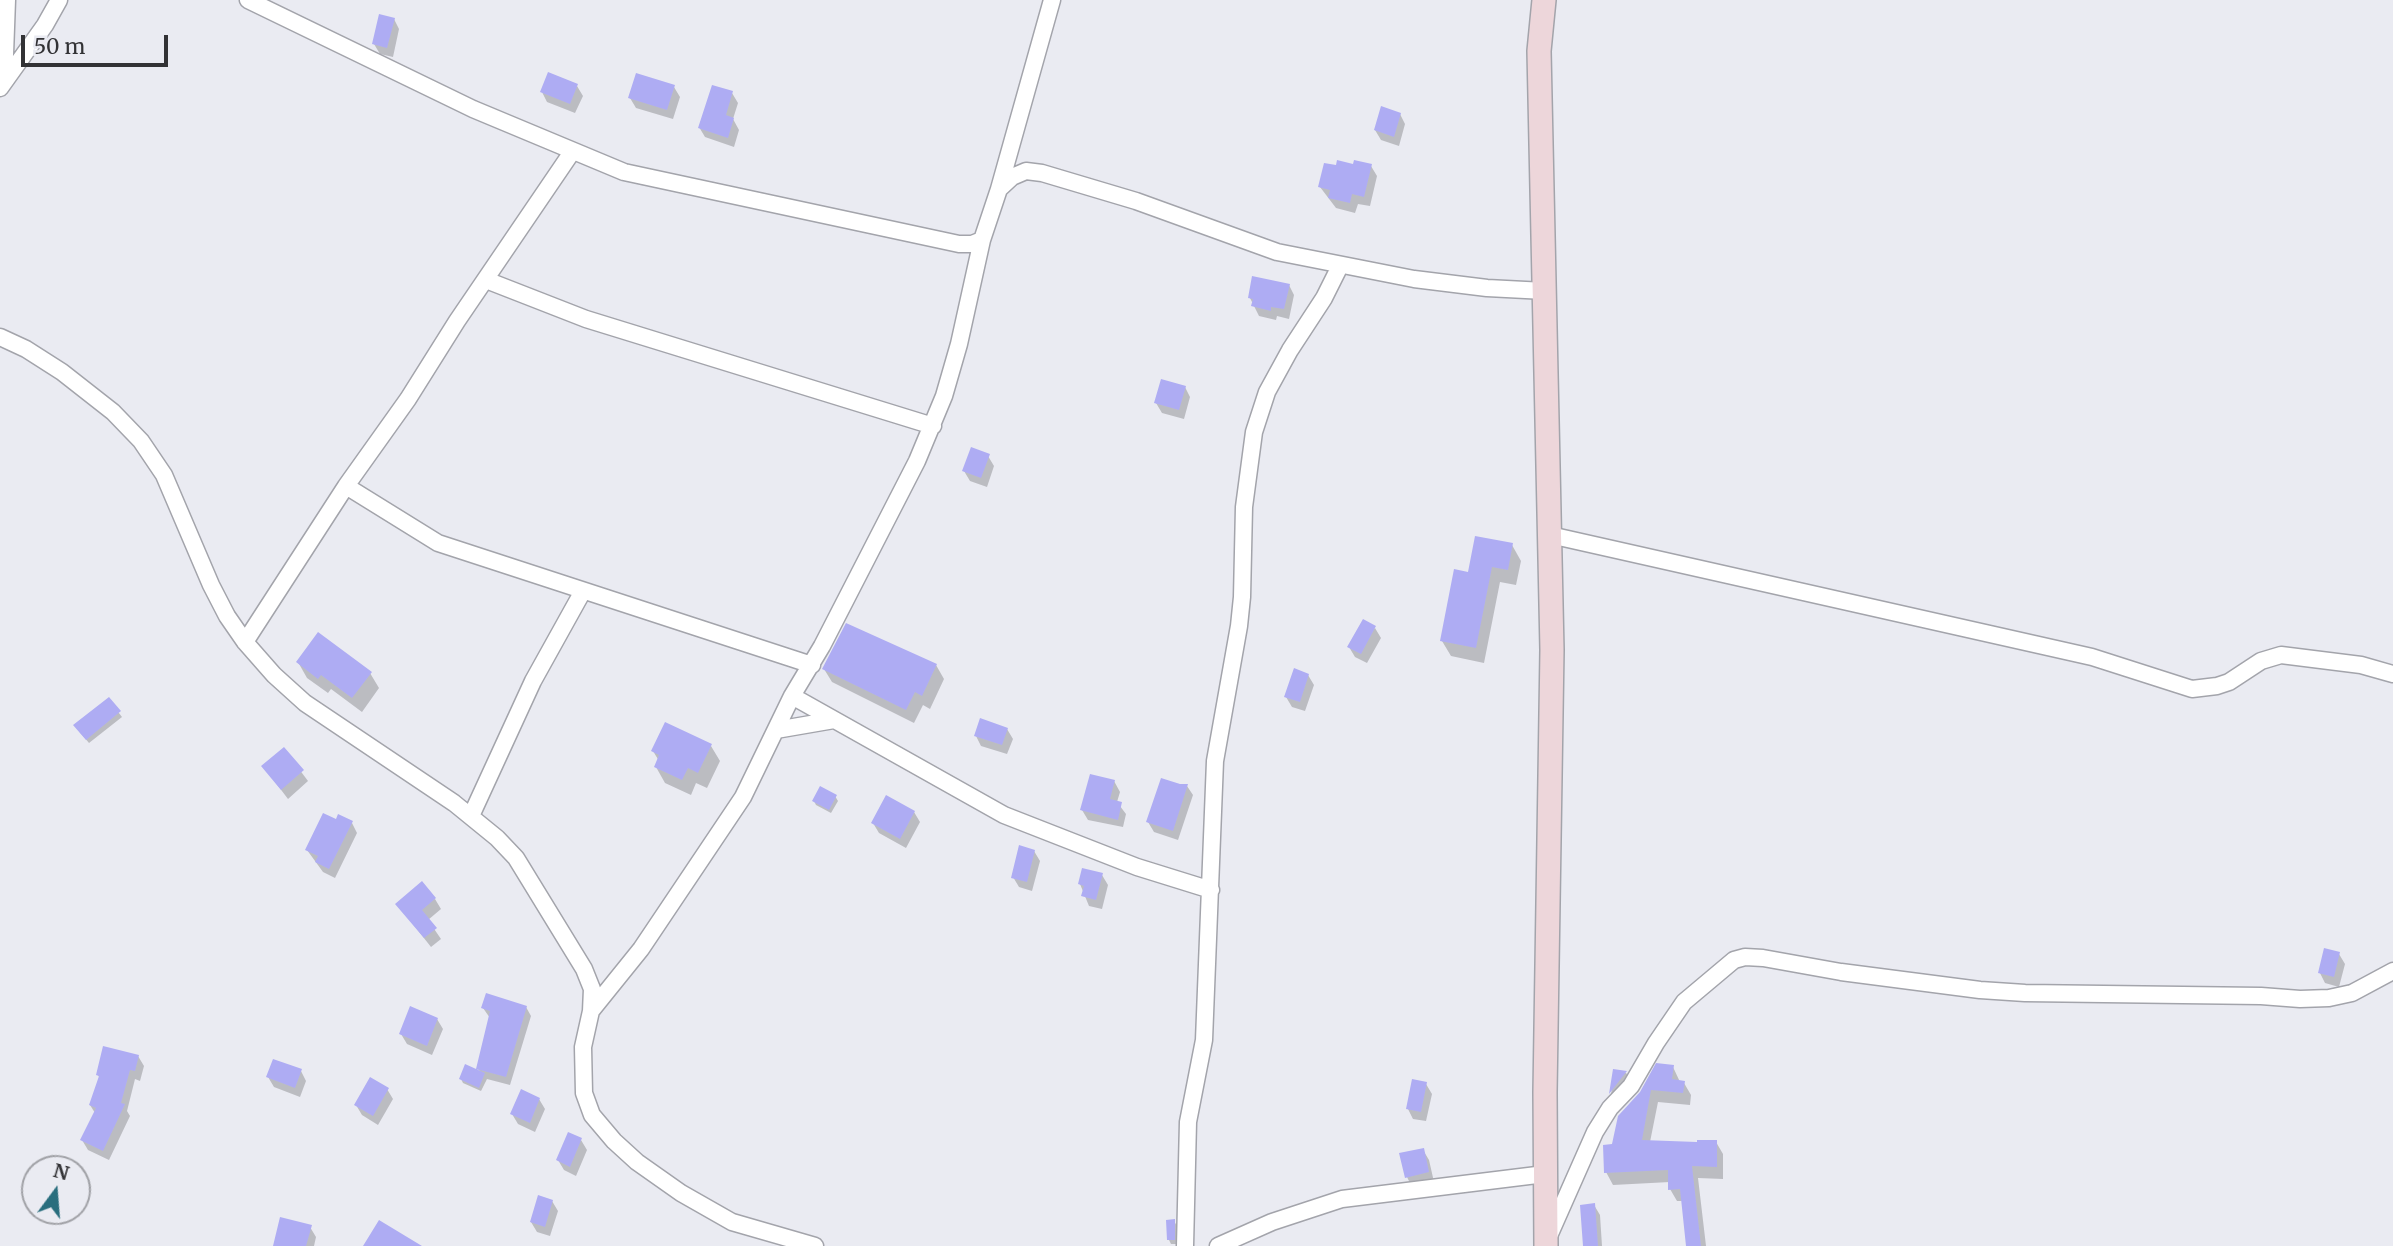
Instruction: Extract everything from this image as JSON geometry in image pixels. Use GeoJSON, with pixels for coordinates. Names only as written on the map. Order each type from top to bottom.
{"type":"FeatureCollection","features":[{"type":"Feature","properties":{"kind":"street"},"geometry":{"type":"LineString","coordinates":[[2,85],[7,0]]}},
{"type":"Feature","properties":{"kind":"street"},"geometry":{"type":"LineString","coordinates":[[2,85],[45,25],[59,0]]}},
{"type":"Feature","properties":{"kind":"street"},"geometry":{"type":"LineString","coordinates":[[248,0],[473,109],[624,173],[960,244],[972,244],[982,240]]}},
{"type":"Feature","properties":{"kind":"street"},"geometry":{"type":"LineString","coordinates":[[591,1011],[640,949],[743,797],[792,696],[812,665],[925,444],[959,344],[982,240],[1052,0]]}},
{"type":"Feature","properties":{"kind":"street"},"geometry":{"type":"LineString","coordinates":[[1544,0],[1539,51],[1552,650],[1546,1244]]}},
{"type":"Feature","properties":{"kind":"street"},"geometry":{"type":"LineString","coordinates":[[245,642],[346,486],[408,399],[572,152]]}},
{"type":"Feature","properties":{"kind":"street"},"geometry":{"type":"LineString","coordinates":[[999,188],[1012,177],[1026,171],[1042,173],[1136,201],[1278,252],[1340,266],[1487,288],[1545,291]]}},
{"type":"Feature","properties":{"kind":"street"},"geometry":{"type":"LineString","coordinates":[[1185,1246],[1188,1122],[1204,1040],[1215,761],[1239,626],[1244,508],[1254,432],[1267,392],[1290,350],[1324,298],[1340,266]]}},
{"type":"Feature","properties":{"kind":"street"},"geometry":{"type":"LineString","coordinates":[[486,279],[586,318],[933,426]]}},
{"type":"Feature","properties":{"kind":"street"},"geometry":{"type":"LineString","coordinates":[[0,337],[26,349],[62,372],[113,412],[141,441],[164,475],[211,585],[228,616],[245,642],[274,675],[305,703],[471,816],[516,858],[584,968],[592,989],[591,1011],[583,1047],[584,1093],[592,1115],[614,1141],[637,1162],[681,1193],[732,1222],[816,1246]]}},
{"type":"Feature","properties":{"kind":"street"},"geometry":{"type":"LineString","coordinates":[[346,486],[438,542],[812,665]]}},
{"type":"Feature","properties":{"kind":"street"},"geometry":{"type":"LineString","coordinates":[[1550,535],[2092,657],[2192,689],[2217,687],[2261,661],[2281,655],[2361,664],[2393,674]]}},
{"type":"Feature","properties":{"kind":"street"},"geometry":{"type":"LineString","coordinates":[[471,816],[533,681],[583,591]]}},
{"type":"Feature","properties":{"kind":"street"},"geometry":{"type":"LineString","coordinates":[[792,696],[1004,815],[1137,867],[1211,890]]}},
{"type":"Feature","properties":{"kind":"street"},"geometry":{"type":"LineString","coordinates":[[776,730],[834,720]]}},
{"type":"Feature","properties":{"kind":"street"},"geometry":{"type":"LineString","coordinates":[[1546,1244],[1595,1132],[1610,1108],[1631,1086],[1684,1002],[1734,960],[1745,957],[1763,958],[1841,972],[1980,990],[2300,999],[2329,998],[2351,993],[2393,971]]}},
{"type":"Feature","properties":{"kind":"street"},"geometry":{"type":"LineString","coordinates":[[1218,1246],[1272,1222],[1342,1199],[1545,1174]]}},
{"type":"Feature","properties":{"kind":"building"},"geometry":{"type":"Polygon","coordinates":[[[379,14],[395,18],[387,48],[372,44],[379,14]]]}},
{"type":"Feature","properties":{"kind":"building"},"geometry":{"type":"Polygon","coordinates":[[[548,72],[578,84],[570,104],[540,92],[548,72]]]}},
{"type":"Feature","properties":{"kind":"building"},"geometry":{"type":"Polygon","coordinates":[[[636,73],[675,85],[667,110],[628,98],[636,73]]]}},
{"type":"Feature","properties":{"kind":"building"},"geometry":{"type":"Polygon","coordinates":[[[712,85],[733,91],[726,115],[734,118],[728,138],[698,128],[712,85]]]}},
{"type":"Feature","properties":{"kind":"building"},"geometry":{"type":"Polygon","coordinates":[[[1381,106],[1401,113],[1394,137],[1374,130],[1381,106]]]}},
{"type":"Feature","properties":{"kind":"building"},"geometry":{"type":"Polygon","coordinates":[[[1337,160],[1353,164],[1354,160],[1372,164],[1364,197],[1352,194],[1350,203],[1328,198],[1330,190],[1318,187],[1324,163],[1336,165],[1337,160]]]}},
{"type":"Feature","properties":{"kind":"building"},"geometry":{"type":"Polygon","coordinates":[[[1252,276],[1290,284],[1284,309],[1271,307],[1271,311],[1251,306],[1253,299],[1248,298],[1252,276]]]}},
{"type":"Feature","properties":{"kind":"building"},"geometry":{"type":"Polygon","coordinates":[[[1161,379],[1186,386],[1179,410],[1154,403],[1161,379]]]}},
{"type":"Feature","properties":{"kind":"building"},"geometry":{"type":"Polygon","coordinates":[[[971,447],[990,454],[981,478],[962,471],[971,447]]]}},
{"type":"Feature","properties":{"kind":"building"},"geometry":{"type":"Polygon","coordinates":[[[1475,536],[1513,543],[1508,570],[1492,567],[1476,648],[1440,641],[1454,569],[1468,572],[1475,536]]]}},
{"type":"Feature","properties":{"kind":"building"},"geometry":{"type":"Polygon","coordinates":[[[1363,619],[1376,626],[1361,654],[1347,647],[1363,619]]]}},
{"type":"Feature","properties":{"kind":"building"},"geometry":{"type":"Polygon","coordinates":[[[846,623],[937,664],[922,696],[915,692],[906,710],[822,669],[846,623]]]}},
{"type":"Feature","properties":{"kind":"building"},"geometry":{"type":"Polygon","coordinates":[[[318,632],[372,672],[352,698],[321,675],[318,679],[296,662],[318,632]]]}},
{"type":"Feature","properties":{"kind":"building"},"geometry":{"type":"Polygon","coordinates":[[[1294,668],[1309,674],[1300,702],[1284,697],[1294,668]]]}},
{"type":"Feature","properties":{"kind":"building"},"geometry":{"type":"Polygon","coordinates":[[[109,697],[121,711],[86,740],[73,725],[109,697]]]}},
{"type":"Feature","properties":{"kind":"building"},"geometry":{"type":"Polygon","coordinates":[[[980,718],[1008,728],[1002,745],[974,736],[980,718]]]}},
{"type":"Feature","properties":{"kind":"building"},"geometry":{"type":"Polygon","coordinates":[[[665,722],[712,744],[698,773],[688,768],[682,780],[654,767],[659,755],[651,751],[665,722]]]}},
{"type":"Feature","properties":{"kind":"building"},"geometry":{"type":"Polygon","coordinates":[[[284,747],[304,770],[281,790],[261,766],[284,747]]]}},
{"type":"Feature","properties":{"kind":"building"},"geometry":{"type":"Polygon","coordinates":[[[1090,774],[1115,780],[1110,799],[1122,802],[1118,820],[1080,810],[1090,774]]]}},
{"type":"Feature","properties":{"kind":"building"},"geometry":{"type":"Polygon","coordinates":[[[1161,778],[1188,784],[1173,831],[1146,822],[1161,778]]]}},
{"type":"Feature","properties":{"kind":"building"},"geometry":{"type":"Polygon","coordinates":[[[820,786],[837,795],[829,810],[812,801],[820,786]]]}},
{"type":"Feature","properties":{"kind":"building"},"geometry":{"type":"Polygon","coordinates":[[[886,795],[915,811],[900,839],[871,823],[886,795]]]}},
{"type":"Feature","properties":{"kind":"building"},"geometry":{"type":"Polygon","coordinates":[[[323,813],[336,819],[338,814],[353,821],[329,869],[315,862],[318,856],[305,850],[323,813]]]}},
{"type":"Feature","properties":{"kind":"building"},"geometry":{"type":"Polygon","coordinates":[[[1019,845],[1035,850],[1027,882],[1011,878],[1019,845]]]}},
{"type":"Feature","properties":{"kind":"building"},"geometry":{"type":"Polygon","coordinates":[[[1082,868],[1103,873],[1096,900],[1081,896],[1084,886],[1078,884],[1082,868]]]}},
{"type":"Feature","properties":{"kind":"building"},"geometry":{"type":"Polygon","coordinates":[[[422,881],[436,898],[422,910],[437,928],[424,938],[395,904],[422,881]]]}},
{"type":"Feature","properties":{"kind":"building"},"geometry":{"type":"Polygon","coordinates":[[[2324,948],[2340,952],[2334,977],[2318,973],[2324,948]]]}},
{"type":"Feature","properties":{"kind":"building"},"geometry":{"type":"Polygon","coordinates":[[[486,993],[527,1006],[506,1077],[476,1069],[490,1011],[481,1008],[486,993]]]}},
{"type":"Feature","properties":{"kind":"building"},"geometry":{"type":"Polygon","coordinates":[[[410,1006],[438,1018],[427,1046],[399,1034],[410,1006]]]}},
{"type":"Feature","properties":{"kind":"building"},"geometry":{"type":"Polygon","coordinates":[[[103,1046],[139,1055],[135,1071],[130,1070],[121,1103],[125,1104],[103,1151],[80,1140],[96,1108],[89,1105],[99,1076],[96,1075],[103,1046]]]}},
{"type":"Feature","properties":{"kind":"building"},"geometry":{"type":"Polygon","coordinates":[[[273,1059],[302,1069],[295,1088],[266,1077],[273,1059]]]}},
{"type":"Feature","properties":{"kind":"building"},"geometry":{"type":"Polygon","coordinates":[[[1656,1063],[1674,1065],[1672,1079],[1685,1081],[1683,1093],[1651,1090],[1642,1140],[1717,1140],[1717,1167],[1692,1166],[1701,1246],[1686,1246],[1680,1189],[1668,1190],[1668,1170],[1604,1173],[1603,1145],[1612,1144],[1618,1116],[1640,1092],[1656,1063]]]}},
{"type":"Feature","properties":{"kind":"building"},"geometry":{"type":"Polygon","coordinates":[[[465,1064],[485,1073],[479,1088],[459,1079],[465,1064]]]}},
{"type":"Feature","properties":{"kind":"building"},"geometry":{"type":"Polygon","coordinates":[[[1613,1069],[1627,1071],[1609,1094],[1613,1069]]]}},
{"type":"Feature","properties":{"kind":"building"},"geometry":{"type":"Polygon","coordinates":[[[370,1077],[389,1088],[373,1116],[354,1105],[370,1077]]]}},
{"type":"Feature","properties":{"kind":"building"},"geometry":{"type":"Polygon","coordinates":[[[1412,1079],[1427,1082],[1421,1112],[1406,1109],[1412,1079]]]}},
{"type":"Feature","properties":{"kind":"building"},"geometry":{"type":"Polygon","coordinates":[[[521,1089],[540,1098],[530,1123],[510,1114],[521,1089]]]}},
{"type":"Feature","properties":{"kind":"building"},"geometry":{"type":"Polygon","coordinates":[[[568,1132],[582,1138],[570,1167],[556,1160],[568,1132]]]}},
{"type":"Feature","properties":{"kind":"building"},"geometry":{"type":"Polygon","coordinates":[[[1424,1148],[1429,1172],[1405,1178],[1399,1153],[1424,1148]]]}},
{"type":"Feature","properties":{"kind":"building"},"geometry":{"type":"Polygon","coordinates":[[[538,1195],[553,1200],[545,1227],[530,1222],[538,1195]]]}},
{"type":"Feature","properties":{"kind":"building"},"geometry":{"type":"Polygon","coordinates":[[[1595,1203],[1598,1246],[1583,1246],[1580,1205],[1595,1203]]]}},
{"type":"Feature","properties":{"kind":"building"},"geometry":{"type":"Polygon","coordinates":[[[280,1217],[312,1225],[306,1246],[273,1246],[280,1217]]]}},
{"type":"Feature","properties":{"kind":"building"},"geometry":{"type":"Polygon","coordinates":[[[1175,1219],[1175,1240],[1167,1240],[1166,1220],[1175,1219]]]}},
{"type":"Feature","properties":{"kind":"building"},"geometry":{"type":"Polygon","coordinates":[[[379,1220],[422,1246],[363,1246],[379,1220]]]}}]}
